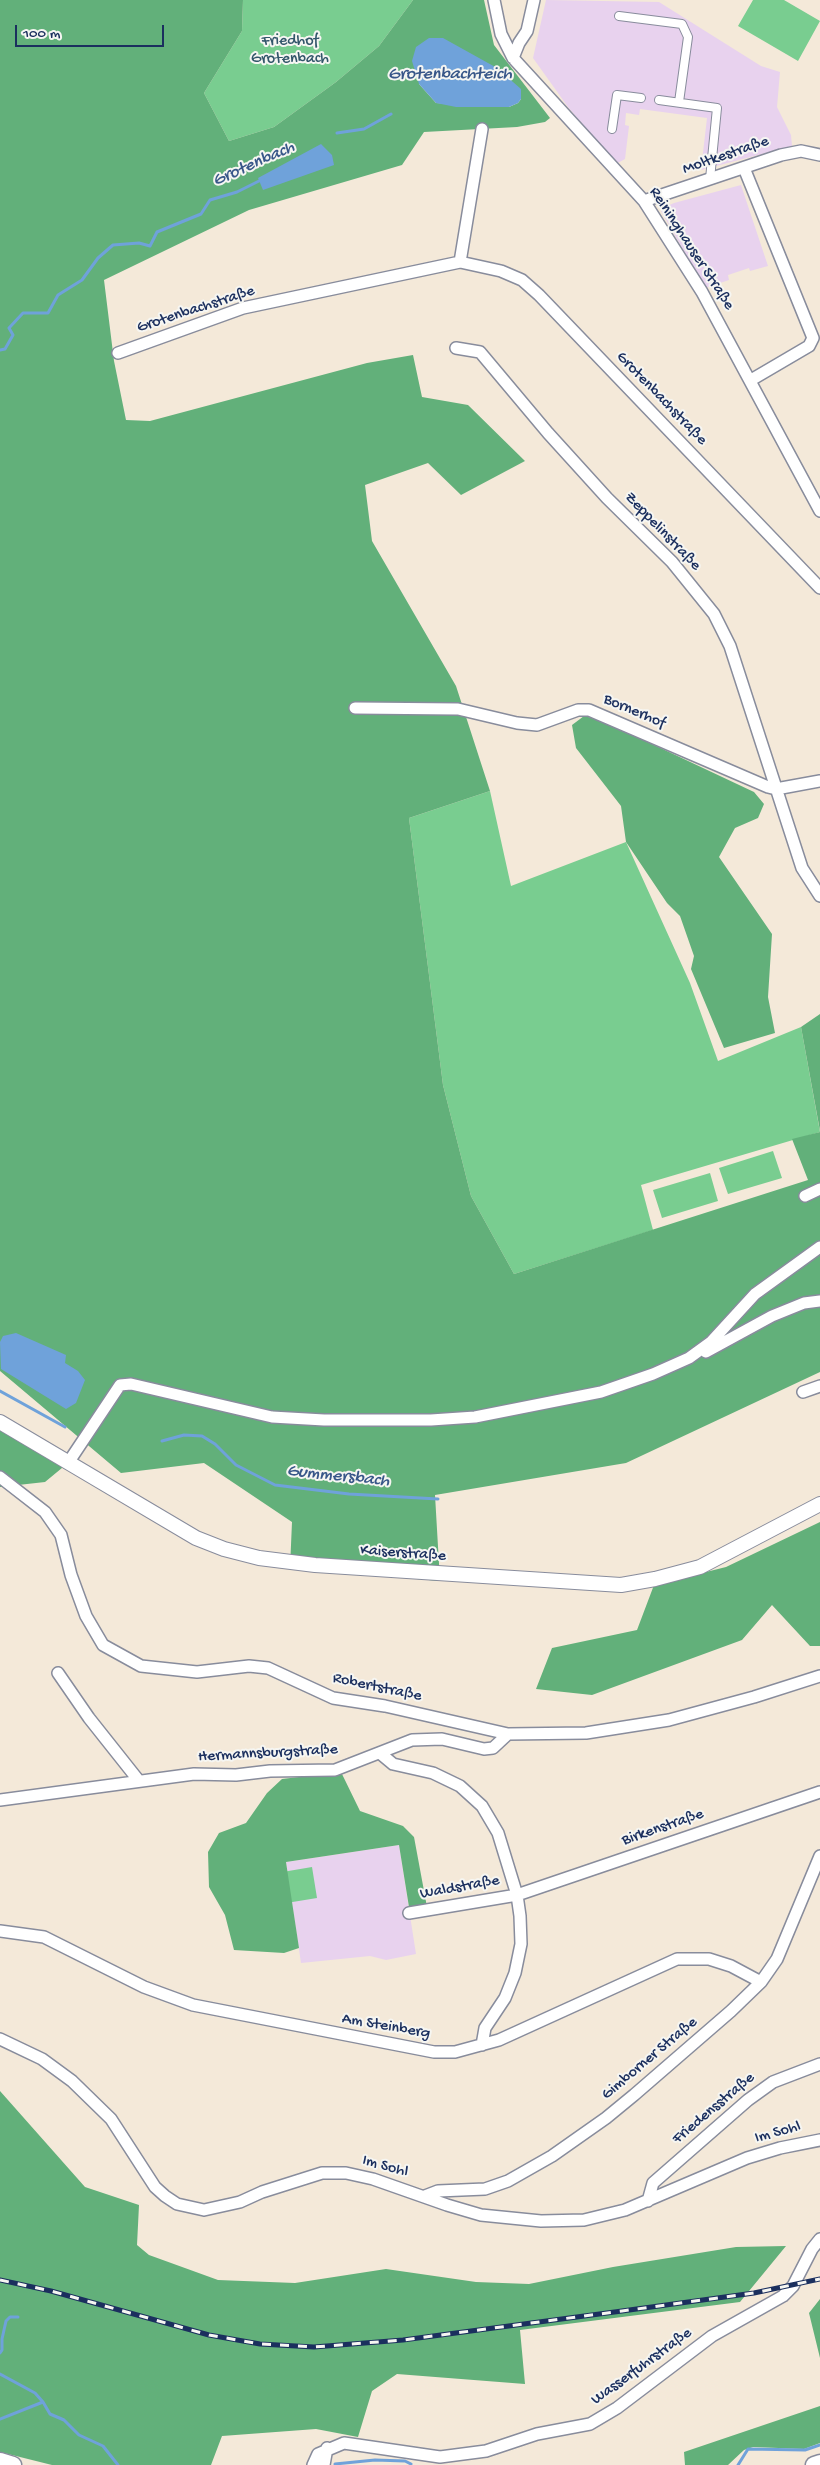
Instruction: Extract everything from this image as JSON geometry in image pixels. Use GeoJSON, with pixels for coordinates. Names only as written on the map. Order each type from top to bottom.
{"type":"FeatureCollection","features":[{"type":"Feature","properties":{"kind":"main road"},"geometry":{"type":"LineString","coordinates":[[0,2461],[13,2465]]}},
{"type":"Feature","properties":{"kind":"main road"},"geometry":{"type":"LineString","coordinates":[[814,2465],[820,2463]]}},
{"type":"Feature","properties":{"kind":"street","name":"Reininghauser Straße"},"geometry":{"type":"LineString","coordinates":[[494,0],[501,34],[513,58],[644,201],[702,292],[820,511]]}},
{"type":"Feature","properties":{"kind":"street"},"geometry":{"type":"LineString","coordinates":[[513,58],[519,43],[527,31],[534,0]]}},
{"type":"Feature","properties":{"kind":"street"},"geometry":{"type":"LineString","coordinates":[[619,16],[682,24],[688,37],[679,102]]}},
{"type":"Feature","properties":{"kind":"street"},"geometry":{"type":"LineString","coordinates":[[612,130],[617,95],[641,98]]}},
{"type":"Feature","properties":{"kind":"street"},"geometry":{"type":"LineString","coordinates":[[659,100],[717,108],[710,179]]}},
{"type":"Feature","properties":{"kind":"street"},"geometry":{"type":"LineString","coordinates":[[460,262],[482,129]]}},
{"type":"Feature","properties":{"kind":"street","name":"Moltkestraße"},"geometry":{"type":"LineString","coordinates":[[644,201],[781,154],[801,151],[820,155]]}},
{"type":"Feature","properties":{"kind":"street"},"geometry":{"type":"LineString","coordinates":[[744,168],[813,338],[810,346],[750,380]]}},
{"type":"Feature","properties":{"kind":"street","name":"Grotenbachstraße"},"geometry":{"type":"LineString","coordinates":[[118,353],[243,308],[460,262],[501,271],[522,280],[539,295],[820,588]]}},
{"type":"Feature","properties":{"kind":"street","name":"Zeppelinstraße"},"geometry":{"type":"LineString","coordinates":[[456,348],[480,352],[548,433],[607,498],[672,562],[714,614],[730,646],[776,789]]}},
{"type":"Feature","properties":{"kind":"street","name":"Bornerhof"},"geometry":{"type":"LineString","coordinates":[[355,708],[458,709],[517,723],[537,725],[578,710],[589,710],[776,789]]}},
{"type":"Feature","properties":{"kind":"street"},"geometry":{"type":"LineString","coordinates":[[820,781],[776,789],[802,868],[820,896]]}},
{"type":"Feature","properties":{"kind":"street"},"geometry":{"type":"LineString","coordinates":[[805,1196],[820,1189]]}},
{"type":"Feature","properties":{"kind":"street"},"geometry":{"type":"LineString","coordinates":[[690,1358],[711,1342],[755,1294],[820,1247]]}},
{"type":"Feature","properties":{"kind":"street"},"geometry":{"type":"LineString","coordinates":[[68,1463],[120,1385],[131,1384],[272,1417],[324,1420],[431,1420],[475,1417],[601,1392],[705,1353],[772,1316],[804,1303],[820,1301]]}},
{"type":"Feature","properties":{"kind":"street"},"geometry":{"type":"LineString","coordinates":[[803,1392],[820,1386]]}},
{"type":"Feature","properties":{"kind":"street","name":"Kaiserstraße"},"geometry":{"type":"LineString","coordinates":[[0,1422],[196,1538],[224,1549],[259,1558],[324,1565],[591,1585],[621,1585],[655,1579],[700,1567],[820,1504]]}},
{"type":"Feature","properties":{"kind":"street","name":"Robertstraße"},"geometry":{"type":"LineString","coordinates":[[0,1477],[45,1512],[61,1535],[71,1575],[86,1616],[103,1645],[141,1666],[197,1672],[249,1666],[268,1668],[333,1698],[393,1707],[508,1734],[586,1733],[669,1720],[754,1697],[820,1676]]}},
{"type":"Feature","properties":{"kind":"street"},"geometry":{"type":"LineString","coordinates":[[58,1673],[89,1718],[139,1781]]}},
{"type":"Feature","properties":{"kind":"street","name":"Hermannsburgstraße"},"geometry":{"type":"LineString","coordinates":[[0,1800],[194,1774],[236,1775],[270,1771],[335,1770],[381,1754],[412,1740],[428,1739],[484,1749],[493,1748],[508,1734]]}},
{"type":"Feature","properties":{"kind":"street","name":"Waldstraße"},"geometry":{"type":"LineString","coordinates":[[381,1754],[393,1764],[433,1773],[460,1786],[482,1806],[498,1833],[517,1895],[520,1916],[520,1944],[515,1973],[506,1998],[485,2028],[482,2045]]}},
{"type":"Feature","properties":{"kind":"street","name":"Birkenstraße"},"geometry":{"type":"LineString","coordinates":[[517,1895],[820,1792]]}},
{"type":"Feature","properties":{"kind":"street","name":"Gimborner Straße"},"geometry":{"type":"LineString","coordinates":[[425,2196],[438,2191],[493,2186],[508,2181],[552,2156],[634,2094],[761,1982],[777,1959],[820,1856]]}},
{"type":"Feature","properties":{"kind":"street","name":"Waldstraße"},"geometry":{"type":"LineString","coordinates":[[409,1913],[517,1895]]}},
{"type":"Feature","properties":{"kind":"street","name":"Am Steinberg"},"geometry":{"type":"LineString","coordinates":[[0,1931],[44,1938],[144,1988],[193,2005],[434,2052],[455,2052],[499,2040],[551,2018],[677,1959],[709,1959],[731,1966],[761,1982]]}},
{"type":"Feature","properties":{"kind":"street","name":"Im Sohl"},"geometry":{"type":"LineString","coordinates":[[0,2039],[42,2059],[72,2081],[111,2119],[155,2188],[177,2204],[204,2210],[215,2209],[322,2173],[346,2173],[374,2179],[425,2196],[447,2206],[481,2215],[541,2221],[584,2220],[625,2210],[747,2158],[780,2148],[820,2140]]}},
{"type":"Feature","properties":{"kind":"street","name":"Friedensstraße"},"geometry":{"type":"LineString","coordinates":[[648,2201],[653,2183],[748,2100],[773,2082],[820,2064]]}},
{"type":"Feature","properties":{"kind":"street","name":"Wasserfuhrstraße"},"geometry":{"type":"LineString","coordinates":[[327,2448],[344,2443],[426,2456],[459,2456],[486,2451],[537,2434],[590,2424],[617,2408],[712,2336],[783,2296],[793,2286],[812,2249],[820,2239]]}},
{"type":"Feature","properties":{"kind":"street"},"geometry":{"type":"LineString","coordinates":[[313,2465],[318,2454],[327,2448]]}},
{"type":"Feature","properties":{"kind":"street"},"geometry":{"type":"LineString","coordinates":[[324,2465],[327,2448]]}},
{"type":"Feature","properties":{"kind":"shaded area"},"geometry":{"type":"Polygon","coordinates":[[[546,0],[659,2],[761,66],[780,72],[777,107],[791,135],[792,146],[701,170],[707,118],[640,109],[639,115],[626,113],[625,125],[629,126],[625,159],[616,164],[568,107],[533,58],[546,0]]]}},
{"type":"Feature","properties":{"kind":"shaded area"},"geometry":{"type":"Polygon","coordinates":[[[741,185],[768,266],[750,271],[749,268],[728,275],[729,280],[705,288],[661,211],[674,203],[741,185]]]}},
{"type":"Feature","properties":{"kind":"shaded area"},"geometry":{"type":"Polygon","coordinates":[[[399,1845],[416,1954],[386,1960],[370,1956],[301,1963],[286,1862],[399,1845]]]}},
{"type":"Feature","properties":{"kind":"green space"},"geometry":{"type":"Polygon","coordinates":[[[0,0],[243,0],[242,31],[204,93],[229,141],[274,127],[336,82],[379,46],[413,0],[484,0],[494,45],[550,118],[545,122],[517,127],[424,132],[402,165],[249,210],[104,280],[114,361],[126,420],[150,421],[367,363],[413,355],[422,397],[468,405],[525,461],[461,495],[428,463],[365,485],[372,541],[456,686],[490,791],[409,818],[443,1085],[471,1196],[514,1274],[808,1180],[792,1139],[820,1132],[820,1372],[626,1463],[435,1495],[440,1581],[290,1568],[292,1522],[204,1463],[121,1473],[0,1371],[0,0]],[[419,84],[436,103],[509,107],[518,103],[521,99],[419,84]]]}},
{"type":"Feature","properties":{"kind":"green space","name":"Friedhof Grotenbach"},"geometry":{"type":"Polygon","coordinates":[[[243,0],[413,0],[379,46],[336,82],[274,127],[229,141],[204,93],[242,31],[243,0]]]}},
{"type":"Feature","properties":{"kind":"green space"},"geometry":{"type":"Polygon","coordinates":[[[753,0],[784,0],[820,21],[798,61],[738,26],[753,0]]]}},
{"type":"Feature","properties":{"kind":"green space"},"geometry":{"type":"Polygon","coordinates":[[[584,716],[601,720],[754,792],[764,804],[758,818],[735,828],[719,857],[772,934],[768,997],[775,1033],[724,1048],[691,969],[694,956],[680,916],[667,903],[626,842],[621,806],[576,748],[572,725],[584,716]]]}},
{"type":"Feature","properties":{"kind":"green space"},"geometry":{"type":"Polygon","coordinates":[[[490,791],[511,886],[626,842],[690,983],[718,1061],[801,1027],[820,1132],[641,1185],[653,1230],[514,1274],[471,1196],[443,1085],[409,818],[490,791]]]}},
{"type":"Feature","properties":{"kind":"green space"},"geometry":{"type":"Polygon","coordinates":[[[820,1014],[820,1131],[801,1027],[820,1014]]]}},
{"type":"Feature","properties":{"kind":"green space"},"geometry":{"type":"Polygon","coordinates":[[[773,1151],[782,1178],[728,1194],[719,1168],[773,1151]]]}},
{"type":"Feature","properties":{"kind":"green space"},"geometry":{"type":"Polygon","coordinates":[[[710,1173],[718,1201],[662,1218],[653,1190],[710,1173]]]}},
{"type":"Feature","properties":{"kind":"green space"},"geometry":{"type":"Polygon","coordinates":[[[0,1422],[68,1463],[45,1482],[0,1487],[0,1422]]]}},
{"type":"Feature","properties":{"kind":"green space"},"geometry":{"type":"Polygon","coordinates":[[[820,1522],[820,1646],[810,1646],[772,1605],[742,1640],[592,1695],[536,1689],[552,1648],[637,1630],[654,1585],[726,1567],[820,1522]]]}},
{"type":"Feature","properties":{"kind":"green space"},"geometry":{"type":"Polygon","coordinates":[[[341,1772],[360,1811],[403,1826],[414,1837],[427,1907],[409,1907],[399,1845],[286,1862],[299,1948],[284,1953],[234,1950],[225,1915],[209,1887],[208,1852],[219,1833],[246,1823],[267,1793],[282,1779],[341,1772]]]}},
{"type":"Feature","properties":{"kind":"green space"},"geometry":{"type":"Polygon","coordinates":[[[312,1867],[317,1898],[262,1907],[259,1876],[312,1867]]]}},
{"type":"Feature","properties":{"kind":"green space"},"geometry":{"type":"Polygon","coordinates":[[[0,2091],[85,2187],[139,2205],[137,2245],[149,2255],[218,2280],[295,2283],[386,2269],[476,2282],[529,2284],[613,2267],[736,2247],[786,2246],[740,2302],[520,2330],[525,2384],[397,2374],[372,2391],[358,2437],[316,2429],[222,2436],[211,2465],[52,2465],[0,2452],[0,2091]]]}},
{"type":"Feature","properties":{"kind":"green space"},"geometry":{"type":"Polygon","coordinates":[[[820,2299],[820,2358],[809,2313],[820,2299]]]}},
{"type":"Feature","properties":{"kind":"green space"},"geometry":{"type":"Polygon","coordinates":[[[820,2406],[820,2443],[804,2449],[753,2447],[744,2450],[728,2465],[685,2465],[684,2452],[820,2406]]]}},
{"type":"Feature","properties":{"kind":"water","name":"Grotenbachteich"},"geometry":{"type":"Polygon","coordinates":[[[429,38],[443,38],[497,68],[521,89],[521,99],[518,103],[509,107],[456,107],[436,103],[419,84],[412,61],[416,47],[429,38]]]}},
{"type":"Feature","properties":{"kind":"water"},"geometry":{"type":"Polygon","coordinates":[[[321,144],[332,155],[334,165],[263,190],[258,178],[321,144]]]}},
{"type":"Feature","properties":{"kind":"water"},"geometry":{"type":"Polygon","coordinates":[[[16,1333],[66,1355],[65,1363],[78,1371],[85,1380],[76,1403],[66,1409],[1,1369],[0,1342],[3,1336],[16,1333]]]}},
{"type":"Feature","properties":{"kind":"waterway","name":"Grotenbach"},"geometry":{"type":"LineString","coordinates":[[337,133],[364,129],[391,114]]}},
{"type":"Feature","properties":{"kind":"waterway","name":"Grotenbach"},"geometry":{"type":"LineString","coordinates":[[0,350],[5,349],[13,335],[9,328],[23,313],[48,313],[58,295],[82,280],[98,258],[113,245],[139,243],[150,246],[157,232],[201,214],[210,200],[237,192],[263,179]]}},
{"type":"Feature","properties":{"kind":"waterway","name":"Gummersbach"},"geometry":{"type":"LineString","coordinates":[[0,1391],[65,1427]]}},
{"type":"Feature","properties":{"kind":"waterway","name":"Gummersbach"},"geometry":{"type":"LineString","coordinates":[[162,1441],[184,1435],[202,1436],[215,1444],[236,1465],[275,1485],[349,1494],[438,1499]]}},
{"type":"Feature","properties":{"kind":"waterway"},"geometry":{"type":"LineString","coordinates":[[2,2339],[6,2321],[10,2317],[18,2317]]}},
{"type":"Feature","properties":{"kind":"waterway"},"geometry":{"type":"LineString","coordinates":[[0,2353],[2,2350],[2,2339]]}},
{"type":"Feature","properties":{"kind":"waterway"},"geometry":{"type":"LineString","coordinates":[[0,2374],[35,2393],[43,2402]]}},
{"type":"Feature","properties":{"kind":"waterway"},"geometry":{"type":"LineString","coordinates":[[0,2419],[43,2402],[50,2414],[64,2420],[79,2435],[103,2446],[118,2465]]}},
{"type":"Feature","properties":{"kind":"waterway"},"geometry":{"type":"LineString","coordinates":[[738,2465],[748,2449],[805,2450],[820,2445]]}},
{"type":"Feature","properties":{"kind":"waterway"},"geometry":{"type":"LineString","coordinates":[[335,2464],[375,2460],[405,2461],[411,2464]]}},
{"type":"Feature","properties":{"kind":"railway"},"geometry":{"type":"LineString","coordinates":[[0,2280],[51,2291],[209,2335],[260,2344],[314,2347],[403,2340],[622,2311],[754,2293],[820,2279]]}}]}
